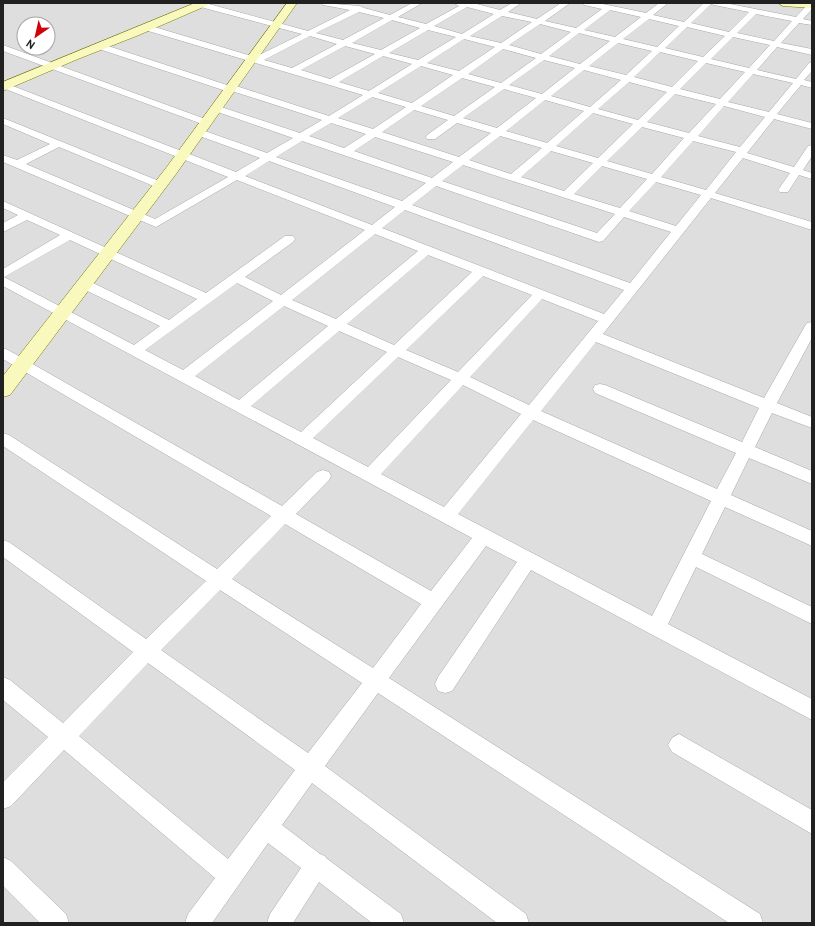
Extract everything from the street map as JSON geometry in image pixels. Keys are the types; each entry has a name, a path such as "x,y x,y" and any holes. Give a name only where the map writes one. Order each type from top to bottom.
{"main road":[{"path":"4,87 99,46 148,28 200,3"},
{"path":"3,390 160,185 230,88 253,59 292,3"},
{"path":"783,3 812,5"}],"street":[{"path":"200,3 308,34 691,137 812,176"},
{"path":"326,3 357,9 812,126"},
{"path":"253,59 370,3"},
{"path":"293,71 418,3"},
{"path":"3,158 156,224 268,158 517,3"},
{"path":"346,152 500,46 566,3"},
{"path":"587,3 812,52"},
{"path":"184,377 664,3"},
{"path":"513,178 548,146 628,79 708,3"},
{"path":"714,3 812,23"},
{"path":"332,82 427,28 465,4 812,85"},
{"path":"216,108 599,238 812,5"},
{"path":"431,137 608,8"},
{"path":"566,195 755,11"},
{"path":"148,28 548,146 812,226"},
{"path":"99,46 678,231"},
{"path":"3,48 52,66 202,127 268,158 632,288"},
{"path":"446,516 607,320 812,64"},
{"path":"4,87 607,320"},
{"path":"3,121 160,185"},
{"path":"17,164 58,144"},
{"path":"784,190 812,148"},
{"path":"3,204 207,299"},
{"path":"3,228 27,215"},
{"path":"3,274 69,235"},
{"path":"135,351 288,239"},
{"path":"240,407 427,250"},
{"path":"302,440 481,271"},
{"path":"236,278 282,301 338,324 428,366 460,378 531,413 812,539"},
{"path":"3,281 812,710"},
{"path":"84,284 170,326"},
{"path":"369,476 540,294"},
{"path":"656,628 768,405 812,326"},
{"path":"594,336 812,423"},
{"path":"3,353 434,602"},
{"path":"600,389 812,478"},
{"path":"3,439 751,923"},
{"path":"3,798 147,651 323,476"},
{"path":"197,923 266,827 483,536"},
{"path":"3,547 310,768 517,923"},
{"path":"692,557 812,616"},
{"path":"445,684 528,560"},
{"path":"3,687 63,738 153,810 231,877"},
{"path":"679,745 812,823"},
{"path":"266,827 317,864 392,923"},
{"path":"279,923 317,864"},
{"path":"3,869 57,923"}],"shaded area":[{"path":"3,3 812,3 812,923 3,923"}]}
